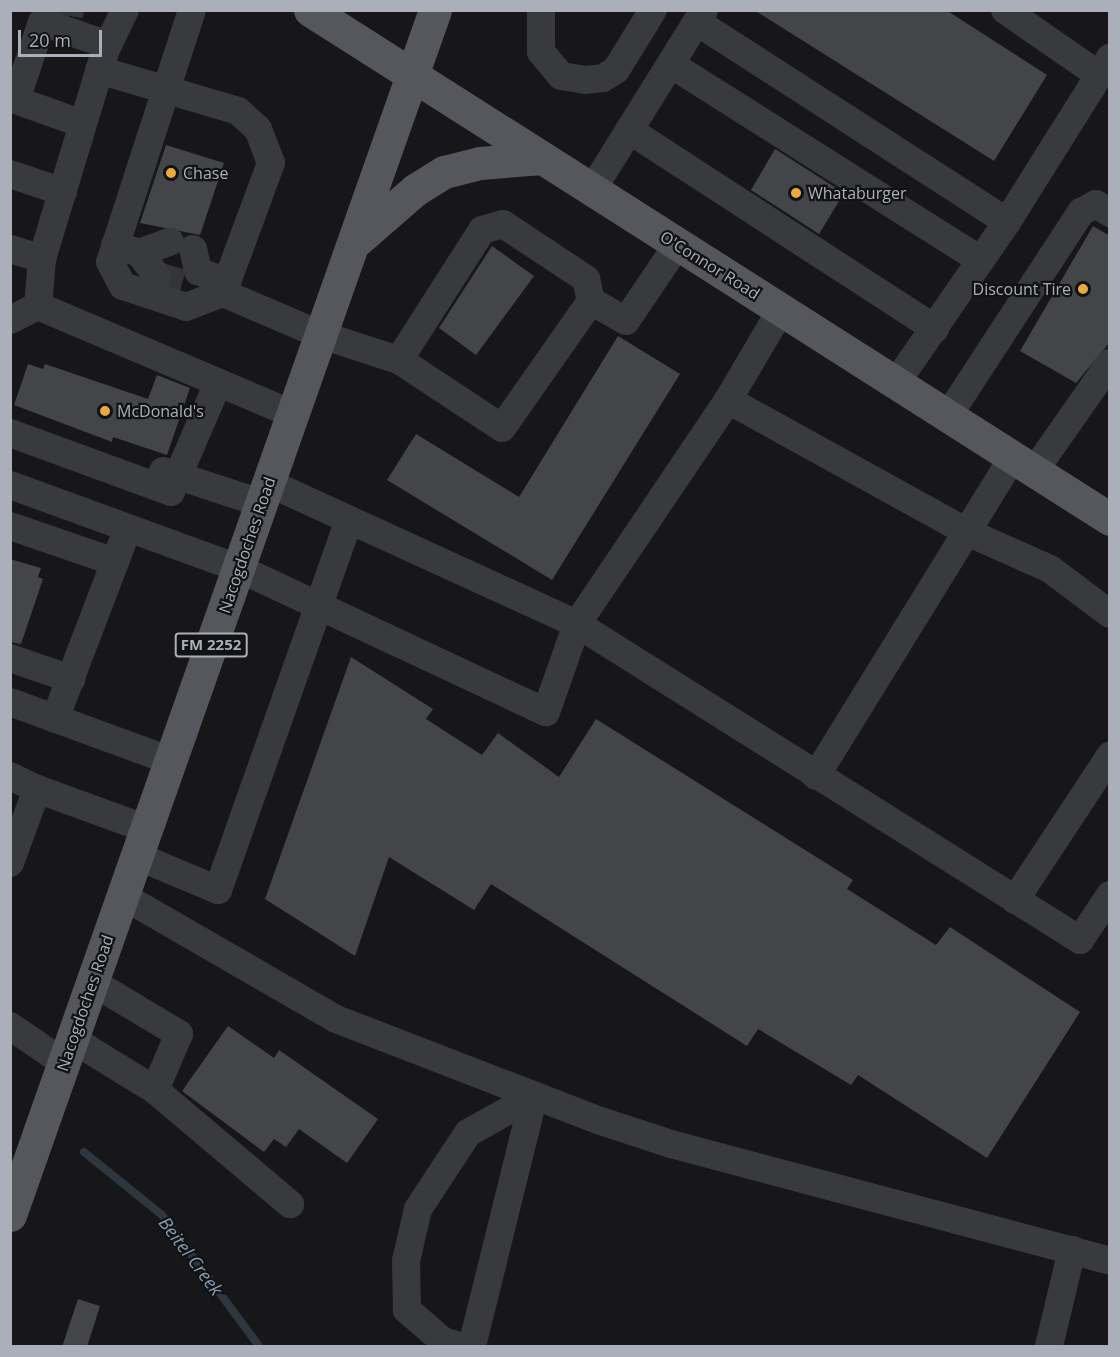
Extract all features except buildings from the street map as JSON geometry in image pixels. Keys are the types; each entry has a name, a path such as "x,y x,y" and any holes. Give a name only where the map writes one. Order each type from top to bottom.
{"main road":[{"name":"O'Connor Road","path":"310,10 1110,519"},
{"name":"Nacogdoches Road","path":"10,1215 435,10"},
{"path":"353,244 415,190 444,172 480,163 542,158"}],"lane":[{"path":"124,10 104,57 42,259 19,321 218,383 293,414"},
{"path":"167,261 166,89 192,10"},
{"path":"541,10 541,52 561,76 585,80 603,78 616,70 653,10"},
{"path":"896,383 1007,222 1104,67 1005,10"},
{"path":"592,190 701,16 1007,222"},
{"path":"83,124 13,99 55,20 104,57 166,89 238,111 258,129 272,163 225,287 186,307 123,286 110,262 167,261 225,287 321,335 399,360 502,428 591,301"},
{"path":"672,65 981,260"},
{"path":"629,130 935,329"},
{"path":"10,174 63,192"},
{"path":"948,416 1082,212 1096,204 1110,213"},
{"path":"399,360 482,230 503,224 586,279 591,301 626,321 678,244"},
{"path":"10,249 42,259"},
{"path":"10,485 238,568 546,712 577,624 728,400 781,310"},
{"path":"816,776 967,532 1110,363"},
{"path":"10,433 171,492 180,477 218,383"},
{"path":"728,400 967,532 1050,569 1110,614"},
{"path":"10,412 28,424 180,477 265,493 349,521 577,624 1080,940 1110,895"},
{"path":"10,776 142,843 218,890 317,603 349,521"},
{"path":"10,526 115,562"},
{"path":"55,719 128,528"},
{"path":"10,658 70,679"},
{"path":"10,702 171,761"},
{"path":"1015,900 1110,756"},
{"path":"10,863 37,789"},
{"path":"123,896 336,1019 534,1096 671,1144 1110,1261"},
{"path":"93,982 179,1034 155,1090"},
{"path":"10,1026 155,1090 290,1204"},
{"path":"459,1347 443,1341 407,1310 406,1262 417,1209 468,1133 534,1096"},
{"path":"472,1347 534,1096"},
{"path":"1049,1347 1072,1250"}],"waterway":[{"name":"Beitel Creek","path":"84,1152 162,1215 259,1346"}],"tunnel":[{"path":"69,16 70,10"},
{"path":"157,276 182,283"}],"place":[{"name":"Chase","path":"171,173"},
{"name":"Whataburger","path":"796,193"},
{"name":"Discount Tire","path":"1083,289"},
{"name":"McDonald's","path":"105,411"}]}
